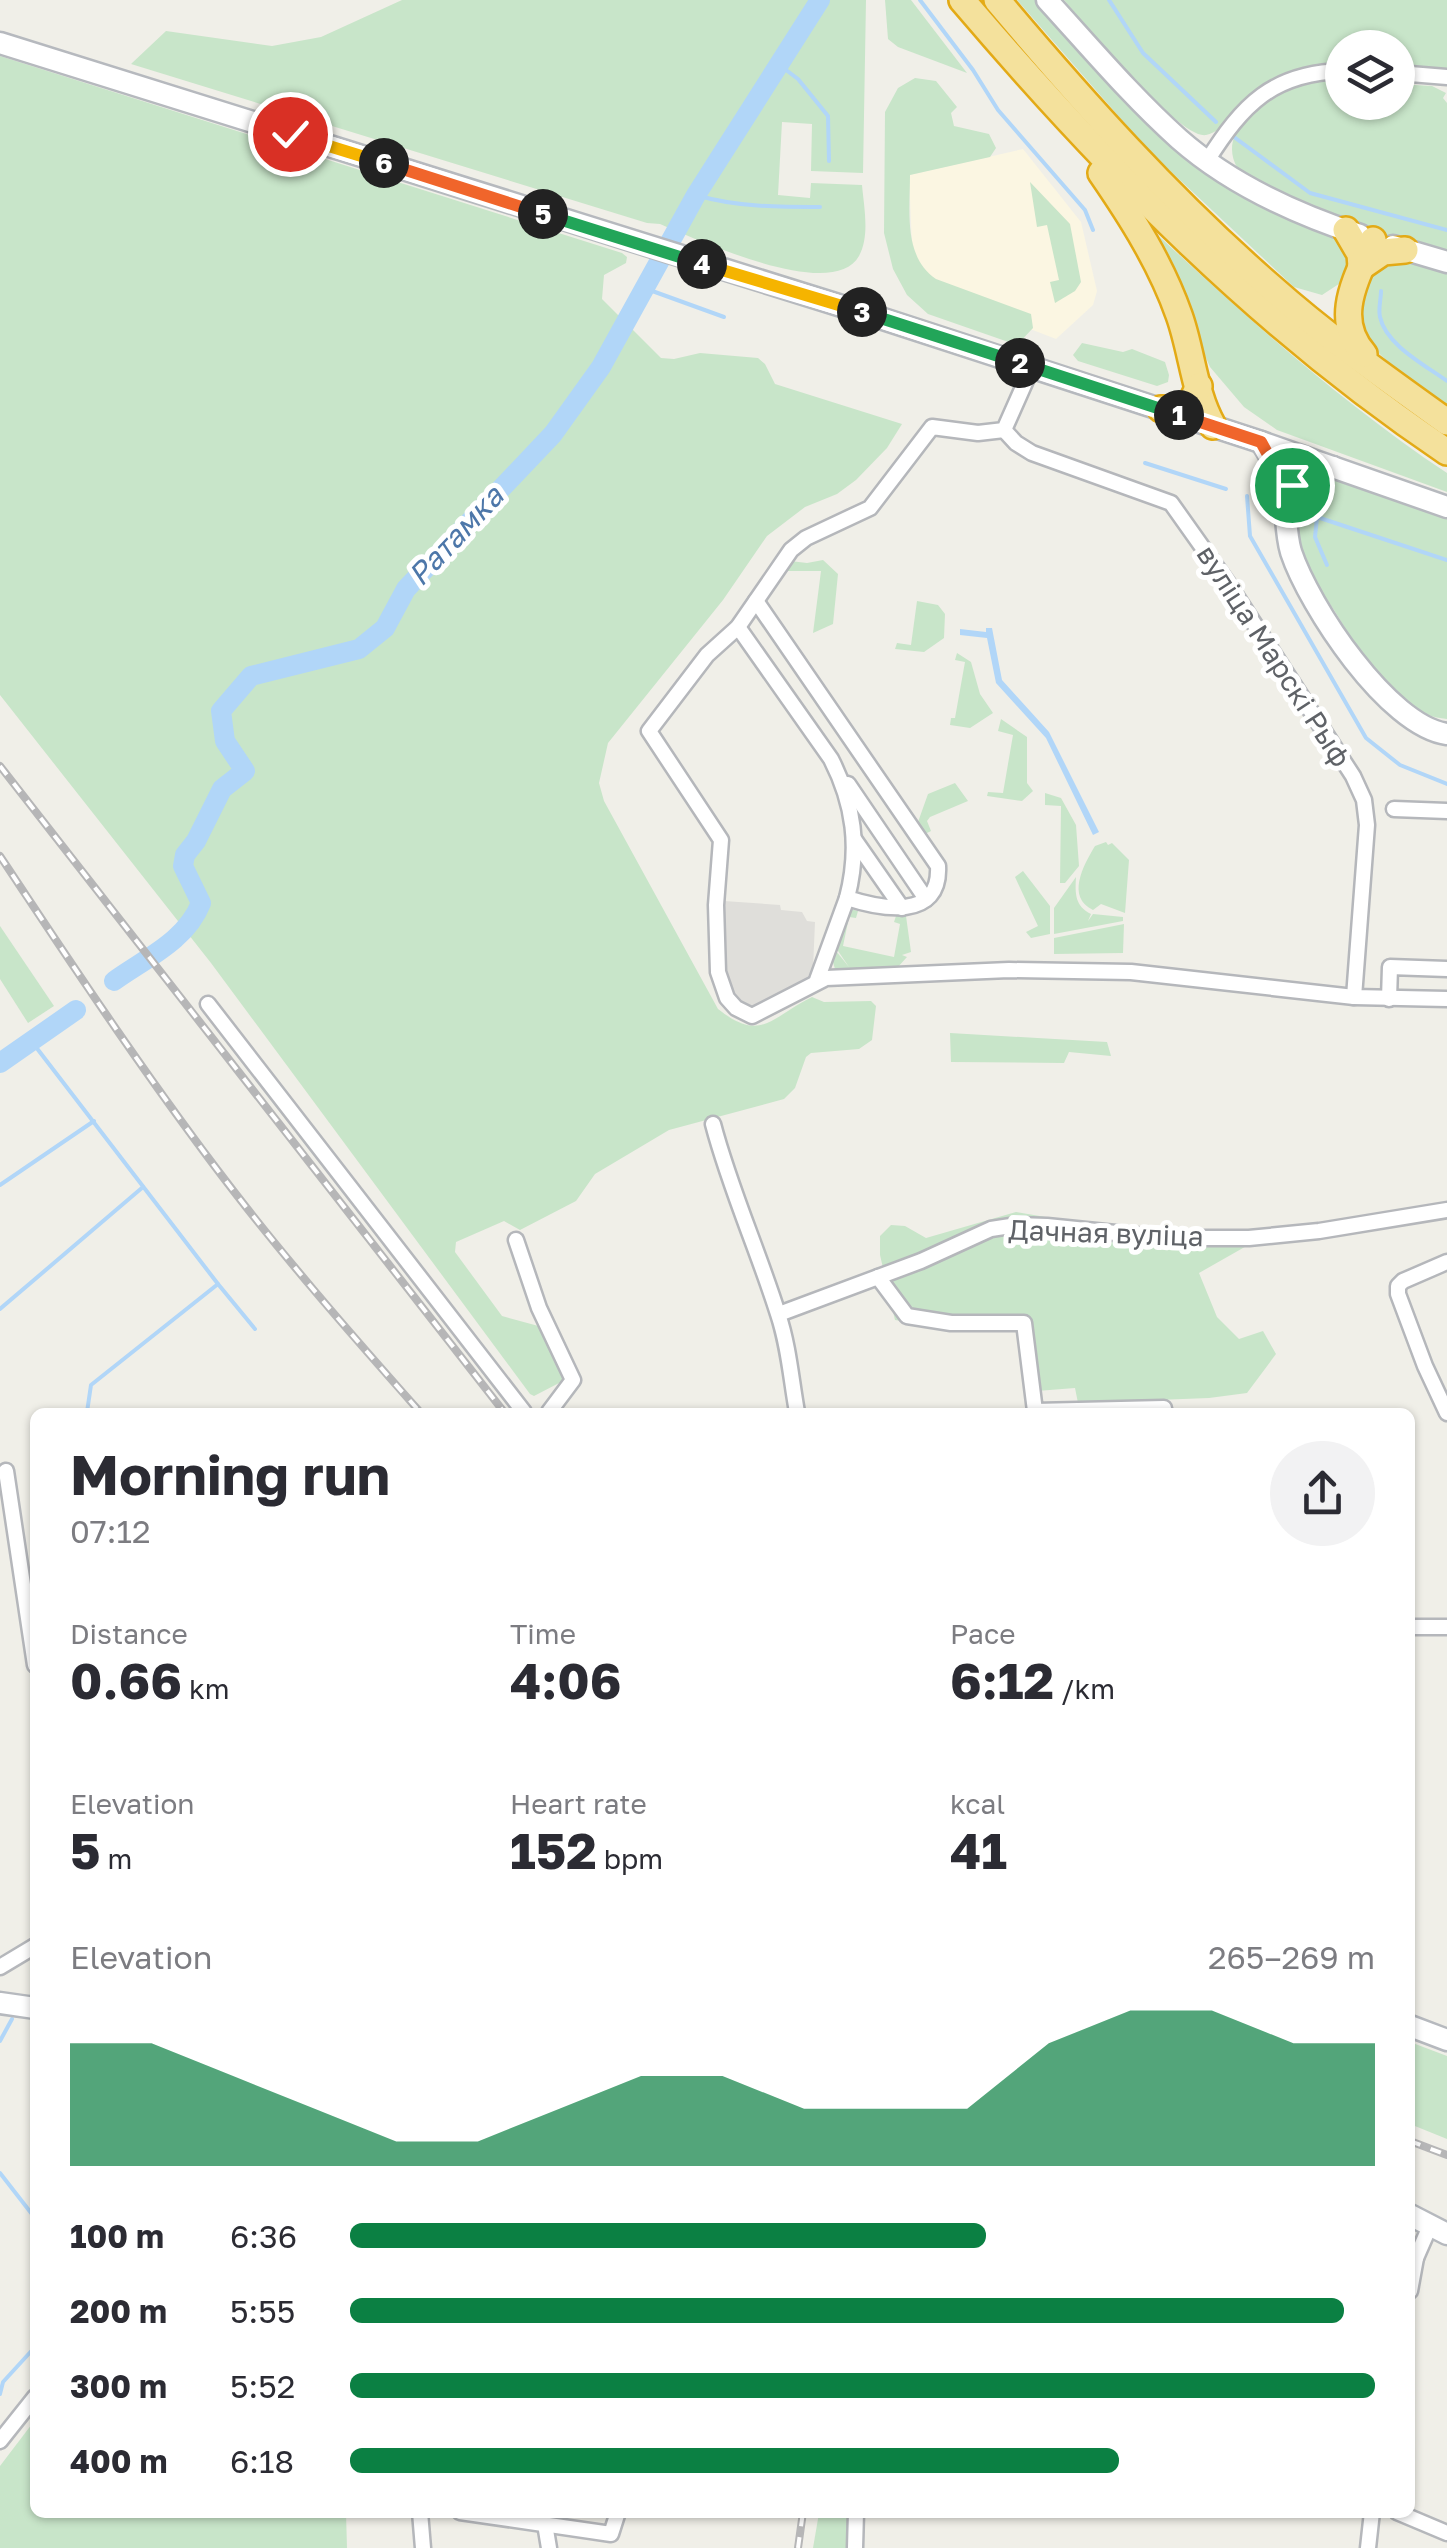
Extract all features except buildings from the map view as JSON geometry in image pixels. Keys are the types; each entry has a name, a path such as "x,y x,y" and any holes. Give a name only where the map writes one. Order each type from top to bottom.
{"highway":[{"path":"962,0 1058,112 1167,224 1339,374 1447,452"},
{"path":"997,0 1124,146 1191,214 1271,288 1447,422"},
{"path":"1058,112 1153,255 1178,314 1203,407 1212,426"},
{"path":"1346,230 1360,254 1357,277"},
{"path":"1373,240 1348,304 1350,331 1355,344 1388,380"},
{"path":"1271,288 1313,304 1338,298 1384,252 1405,250"},
{"path":"1161,409 1188,409 1199,386"}],"street":[{"path":"1048,0 1152,112 1208,161 1283,205 1373,240 1447,262"},
{"path":"0,42 1032,367 1447,507"},
{"path":"1208,161 1224,136 1262,94 1296,76 1325,73"},
{"path":"1415,74 1447,77"},
{"path":"1032,367 1004,430 978,433 932,427 870,508 806,538 791,550 738,627 707,655 649,731 722,840 716,905 718,972 727,998 752,1016 817,980 1009,970 1124,972 1354,997 1447,999"},
{"name":"вуліца Марскі Рыф","path":"1004,430 1032,453 1171,503 1228,582 1353,776 1364,800 1367,825 1354,997"},
{"path":"1261,442 1280,476 1290,550 1303,580 1332,626 1390,704 1422,727 1447,734"},
{"path":"1284,500 1298,454"},
{"path":"1284,500 1300,476 1319,468 1336,467"},
{"path":"756,601 938,866 936,888 926,898 902,908 847,898"},
{"path":"738,627 926,898"},
{"path":"817,980 847,898 855,858 851,808 831,759"},
{"path":"1394,808 1447,811"},
{"path":"854,839 902,908"},
{"path":"1389,999 1390,967 1447,969 1447,960"},
{"path":"208,1004 521,1408"},
{"path":"712,1124 778,1314 792,1366 797,1408"},
{"name":"Дачная вуліца","path":"778,1314 921,1261 968,1237 1017,1225 1166,1238 1249,1238 1447,1210"},
{"path":"516,1240 539,1308 574,1380 552,1408"},
{"path":"1447,1262 1403,1281 1398,1294 1424,1366 1447,1413"},
{"path":"878,1277 908,1316 951,1323 1024,1323 1035,1408"},
{"path":"6,1471 30,1632"},
{"path":"1415,1627 1447,1627"},
{"path":"0,1967 30,1949"},
{"path":"0,2004 30,2007"},
{"path":"1415,2028 1447,2040"},
{"path":"1415,2218 1438,2230 1415,2255"},
{"path":"0,2441 30,2403"},
{"path":"420,2518 423,2548"},
{"path":"502,2518 611,2534 616,2518"},
{"path":"855,2548 856,2518"},
{"path":"1368,2548 1371,2518"},
{"path":"1411,2518 1447,2533"},
{"path":"545,2524 549,2548"}],"shaded area":[{"path":"1023,149 1081,222 1097,291 1093,305 1056,339 930,290 912,245 909,175"},
{"path":"724,901 780,905 781,910 802,912 807,921 815,922 813,968 807,978 766,1005 753,1009 740,1003 723,975"}],"green space":[{"path":"402,0 866,0 863,173 811,171 812,124 782,122 778,195 810,198 811,183 862,185 865,231 859,256 844,269 822,273 763,263 660,224 131,64 166,31 272,46 321,37"},
{"path":"885,0 911,0 967,73 898,47 888,39"},
{"path":"1017,0 1037,0 1160,132 1341,236 1350,253 1348,278 1322,295 1294,287 1149,151"},
{"path":"1064,0 1447,0 1447,69 1415,67 1415,30 1325,30 1325,65 1305,67 1271,80 1226,124 1206,135 1193,132 1176,119 1110,54"},
{"path":"0,56 622,253 627,257 626,263 604,275 602,299 661,358 700,353 758,358 775,384 902,424 887,448 856,480 837,494 805,507 767,536 723,600 608,743 599,783 604,801 718,1009 746,1025 757,1026 812,997 824,1002 871,1001 876,1006 872,1040 859,1049 811,1053 795,1088 784,1099 669,1130 595,1174 576,1201 520,1230 504,1221 456,1242 455,1252 502,1316 542,1327 563,1377 561,1382 534,1396 211,963 0,695"},
{"path":"915,78 936,81 957,107 951,113 954,126 989,134 996,148 990,157 910,175 913,246 925,270 936,279 1031,314 1033,328 1017,345 928,314 907,295 893,269 884,233 885,112 898,88"},
{"path":"1325,79 1325,120 1415,120 1415,85 1432,86 1446,93 1443,98 1447,103 1447,254 1309,210 1282,198 1238,169 1232,153 1234,137 1242,123 1270,99 1302,83"},
{"path":"1030,182 1070,224 1081,282 1075,291 1055,303 1050,282 1059,280 1047,225 1037,227"},
{"path":"1149,227 1330,387 1447,473 1447,492 1277,430 1244,407 1210,367"},
{"path":"1399,254 1447,268 1447,406 1386,360 1356,327 1365,272"},
{"path":"1082,343 1123,352 1132,349 1165,362 1168,382 1157,386 1078,361 1073,355"},
{"path":"1333,475 1447,515 1447,719 1410,706 1380,678 1302,558 1293,524 1296,490 1299,482"},
{"path":"823,560 838,574 833,624 813,633 821,571 784,571 790,561"},
{"path":"917,601 938,605 945,614 944,638 924,652 895,649 897,643 911,645"},
{"path":"957,653 971,662 980,694 993,713 970,728 950,725 951,718 955,718 965,662 955,660"},
{"path":"1001,719 1027,737 1027,783 1033,791 1022,801 987,796 988,792 1003,793 1013,735 998,731"},
{"path":"955,783 968,801 930,817 927,821 931,831 925,834 918,822 928,794"},
{"path":"1045,793 1061,798 1076,825 1079,866 1065,883 1060,883 1061,806 1045,805"},
{"path":"1106,842 1129,860 1125,913 1101,904 1093,910 1080,897 1079,881 1086,863 1095,846"},
{"path":"1023,871 1050,906 1050,934 1031,938 1026,932 1038,926 1015,877"},
{"path":"1076,877 1077,899 1091,914 1088,921 1093,914 1123,917 1123,921 1054,934 1054,908"},
{"path":"850,909 858,911 856,918 849,917 843,946 894,957 900,924 894,922 896,916 906,916 911,952 902,955 907,957 897,968 835,969 832,959 836,951 849,967 836,948"},
{"path":"1124,924 1123,953 1054,954 1054,938"},
{"path":"0,926 54,1006 28,1023 0,979"},
{"path":"950,1033 1107,1042 1111,1056 1069,1052 1064,1063 951,1062"},
{"path":"1016,1212 1069,1221 1111,1237 1250,1244 1199,1273 1217,1317 1239,1339 1263,1331 1276,1354 1247,1393 1078,1403 1075,1388 1037,1391 1021,1328 972,1332 895,1320 880,1255 880,1236 891,1225 905,1226 926,1238"},
{"path":"1415,2044 1447,2056 1447,2139 1415,2126"},
{"path":"30,2427 30,2518 346,2518 347,2548 0,2548 0,2466"},
{"path":"818,2518 850,2518 849,2548 813,2548"}],"water":[{"path":"986,628 992,628 1002,680 1049,732 1099,832 1093,835 1046,738 996,683 987,638 960,635 960,629 986,632"}],"waterway":[{"name":"Ратамка","path":"114,981 175,938 201,903 183,866 185,855 222,789 245,771 225,741 221,711 251,676 359,649 385,628 406,589 553,434 601,367 696,195 820,0"},
{"path":"920,0 998,110 1085,210 1093,230"},
{"path":"1109,0 1143,53 1216,122"},
{"path":"778,64 798,79 828,116 829,161"},
{"path":"1234,137 1310,193 1447,230"},
{"path":"696,195 742,204 820,207"},
{"path":"644,288 724,317"},
{"path":"1381,291 1380,317 1390,337 1447,381"},
{"path":"1145,463 1226,489"},
{"path":"1247,496 1250,536 1366,738 1400,765 1447,784"},
{"path":"1308,514 1447,560"},
{"path":"1317,518 1315,537 1327,565"},
{"name":"Ратамка","path":"0,1063 76,1010"},
{"path":"29,1038 218,1284 91,1385 88,1408"},
{"path":"0,1185 94,1121"},
{"path":"0,1309 143,1187"},
{"path":"218,1284 255,1329"},
{"path":"0,2041 12,2019"},
{"path":"0,2173 30,2212"},
{"path":"0,2394 3,2382 30,2352"}],"railway":[{"path":"0,766 501,1408"},
{"path":"0,856 216,1168 290,1262 417,1408"},
{"path":"1415,2143 1447,2155"},
{"path":"798,2548 802,2518"}],"route":[{"path":"290,134 1261,442 1280,476 1284,500 1292,485"}]}
